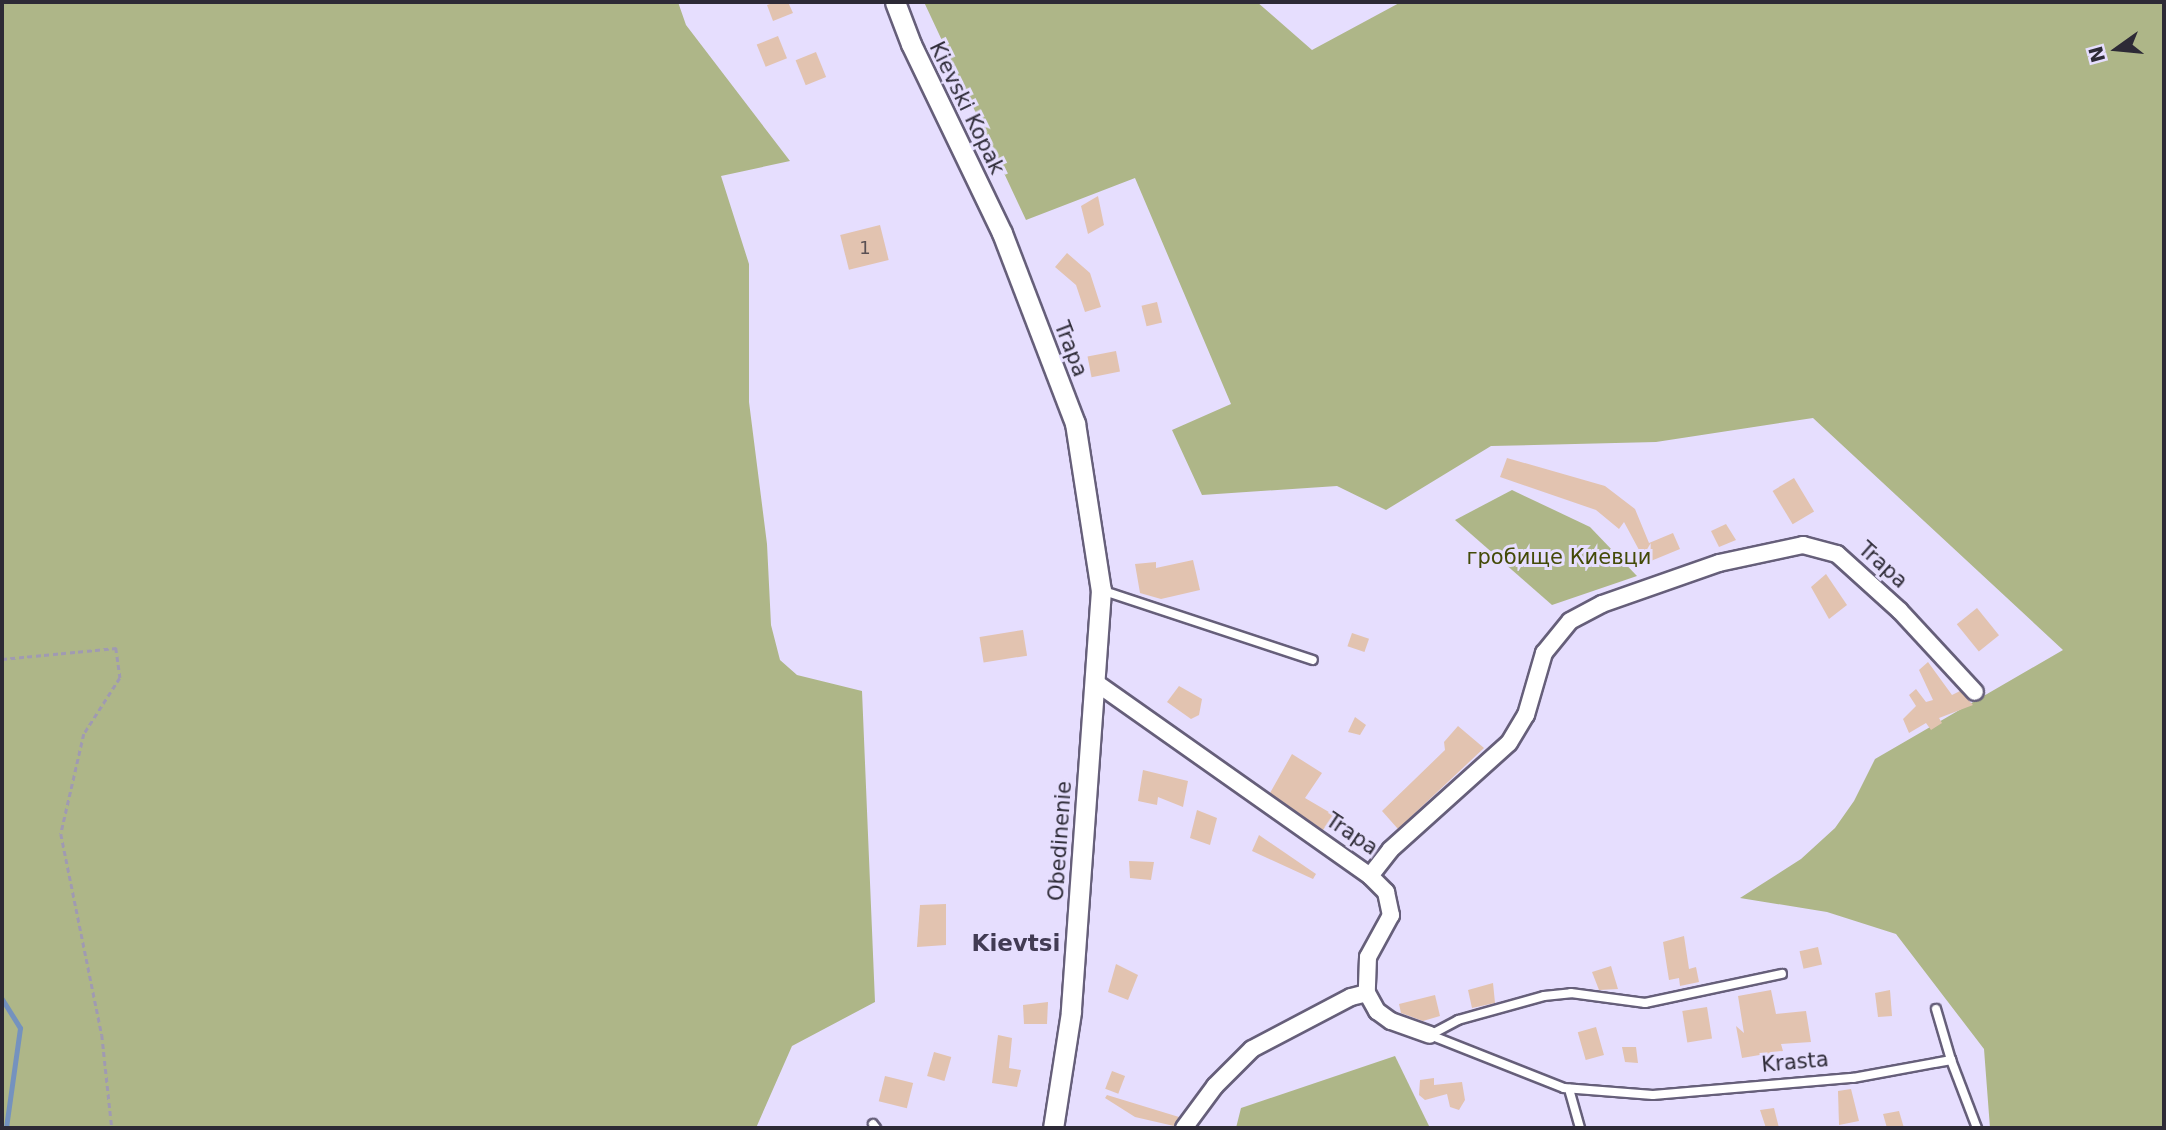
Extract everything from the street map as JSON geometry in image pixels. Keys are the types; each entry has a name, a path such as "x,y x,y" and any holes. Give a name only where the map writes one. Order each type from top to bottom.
{"street":[{"name":"Kievski Kopak","path":"895,2 911,44 1002,233"},
{"name":"Trapa","path":"1002,233 1075,423 1101,590 1095,682 1370,876 1390,850 1508,743 1526,715 1544,653 1570,621 1602,604 1719,564 1802,545 1837,554 1900,611 1975,692"},
{"name":"Obedinenie","path":"1053,1128 1071,1012 1095,682"},
{"path":"1184,1128 1197,1121 1215,1086 1252,1049 1351,996 1367,993 1364,974 1368,957 1391,915 1386,892 1370,876"},
{"name":"Krasta","path":"1367,993 1377,1011 1391,1021 1430,1035"}],"lane":[{"path":"1101,590 1313,660"},
{"path":"1430,1035 1458,1020 1544,996 1571,993 1645,1003 1782,974"},
{"path":"1936,1009 1951,1060 1977,1128"},
{"name":"Krasta","path":"1430,1035 1569,1089 1682,1094 1853,1078 1951,1060"},
{"path":"1569,1089 1580,1128"}],"path":[{"path":"2,659 116,648 120,678 83,734 61,834 102,1035 113,1128"}],"green space":[{"path":"2,2 678,2 686,25 790,161 721,176 749,264 749,402 767,544 771,625 780,660 797,675 862,691 875,1002 792,1046 756,1128 2,1128"},
{"path":"924,2 1257,2 1312,50 1401,2 2164,2 2164,1128 1990,1128 1984,1049 1896,934 1827,912 1740,898 1801,859 1835,828 1854,801 1875,759 2063,650 1813,418 1656,442 1491,446 1386,510 1337,486 1202,495 1172,430 1231,404 1135,178 1026,220"},
{"name":"гробище Киевци","path":"1512,490 1590,527 1637,576 1552,605 1455,520"},
{"path":"1395,1056 1430,1128 1236,1128 1241,1108"}],"building":[{"path":"788,2 793,13 773,21 767,5"},
{"path":"778,36 787,58 766,67 757,45"},
{"path":"816,52 826,77 806,85 796,60"},
{"path":"1098,196 1104,225 1088,234 1081,206"},
{"path":"880,225 889,260 849,270 840,235"},
{"path":"1067,253 1090,273 1101,307 1085,312 1076,285 1055,267"},
{"path":"1157,302 1162,322 1147,326 1141,306"},
{"path":"1116,351 1120,372 1092,377 1088,357"},
{"path":"1507,458 1605,486 1635,509 1649,543 1673,533 1680,549 1646,563 1624,522 1619,529 1596,510 1500,477"},
{"path":"1794,478 1814,511 1793,524 1773,491"},
{"path":"1726,524 1736,540 1719,547 1711,531"},
{"path":"1193,560 1200,590 1161,599 1140,593 1135,564 1156,562 1156,568"},
{"path":"1826,574 1847,605 1829,619 1811,587"},
{"path":"1977,608 1999,635 1979,652 1957,624"},
{"path":"1023,630 1027,656 984,663 980,637"},
{"path":"1352,633 1369,639 1364,652 1347,646"},
{"path":"1928,662 1952,695 1960,691 1973,705 1939,718 1942,723 1931,730 1926,723 1909,733 1903,719 1916,706 1909,695 1916,689 1926,702 1933,700 1919,670"},
{"path":"1179,686 1202,699 1199,715 1191,719 1167,702"},
{"path":"1355,717 1366,725 1360,735 1348,732"},
{"path":"1458,726 1484,748 1398,829 1382,811 1445,750 1444,742"},
{"path":"1292,754 1322,773 1305,798 1334,815 1323,830 1270,793"},
{"path":"1143,770 1188,781 1183,807 1158,797 1157,805 1138,801"},
{"path":"1197,810 1217,818 1210,845 1190,838"},
{"path":"1259,835 1316,874 1313,879 1252,851"},
{"path":"1129,861 1154,862 1151,880 1130,878"},
{"path":"946,904 946,945 917,947 920,905"},
{"path":"1684,936 1689,969 1696,967 1699,982 1680,986 1679,978 1669,980 1663,942"},
{"path":"1818,947 1822,965 1804,969 1799,951"},
{"path":"1116,964 1138,975 1128,1000 1108,992"},
{"path":"1611,966 1618,989 1599,990 1592,972"},
{"path":"1493,983 1495,1003 1472,1008 1468,990"},
{"path":"1771,990 1776,1014 1806,1011 1811,1042 1781,1044 1783,1051 1742,1058 1736,1026 1744,1033 1738,996"},
{"path":"1890,990 1892,1016 1878,1017 1875,993"},
{"path":"1435,995 1440,1016 1423,1021 1401,1013 1399,1004"},
{"path":"1048,1002 1047,1024 1024,1024 1023,1005"},
{"path":"1707,1007 1712,1039 1687,1043 1682,1011"},
{"path":"1596,1027 1604,1055 1586,1060 1578,1032"},
{"path":"998,1035 1012,1038 1009,1068 1021,1070 1017,1087 992,1083"},
{"path":"1622,1047 1636,1047 1638,1063 1625,1062"},
{"path":"934,1052 951,1057 944,1081 927,1076"},
{"path":"1112,1071 1125,1076 1118,1094 1105,1089"},
{"path":"885,1076 913,1083 907,1108 879,1101"},
{"path":"1434,1078 1434,1085 1462,1082 1465,1100 1459,1110 1450,1107 1447,1094 1425,1100 1419,1095 1420,1080"},
{"path":"1851,1089 1859,1121 1839,1125 1838,1091"},
{"path":"1107,1095 1179,1117 1174,1126 1135,1117 1105,1098"},
{"path":"1774,1108 1779,1128 1766,1128 1760,1110"},
{"path":"1899,1111 1904,1128 1887,1128 1883,1114"}],"waterway":[{"path":"2,999 20,1028 6,1128"}],"district":[{"name":"Kievtsi","path":"1016,943"}]}
